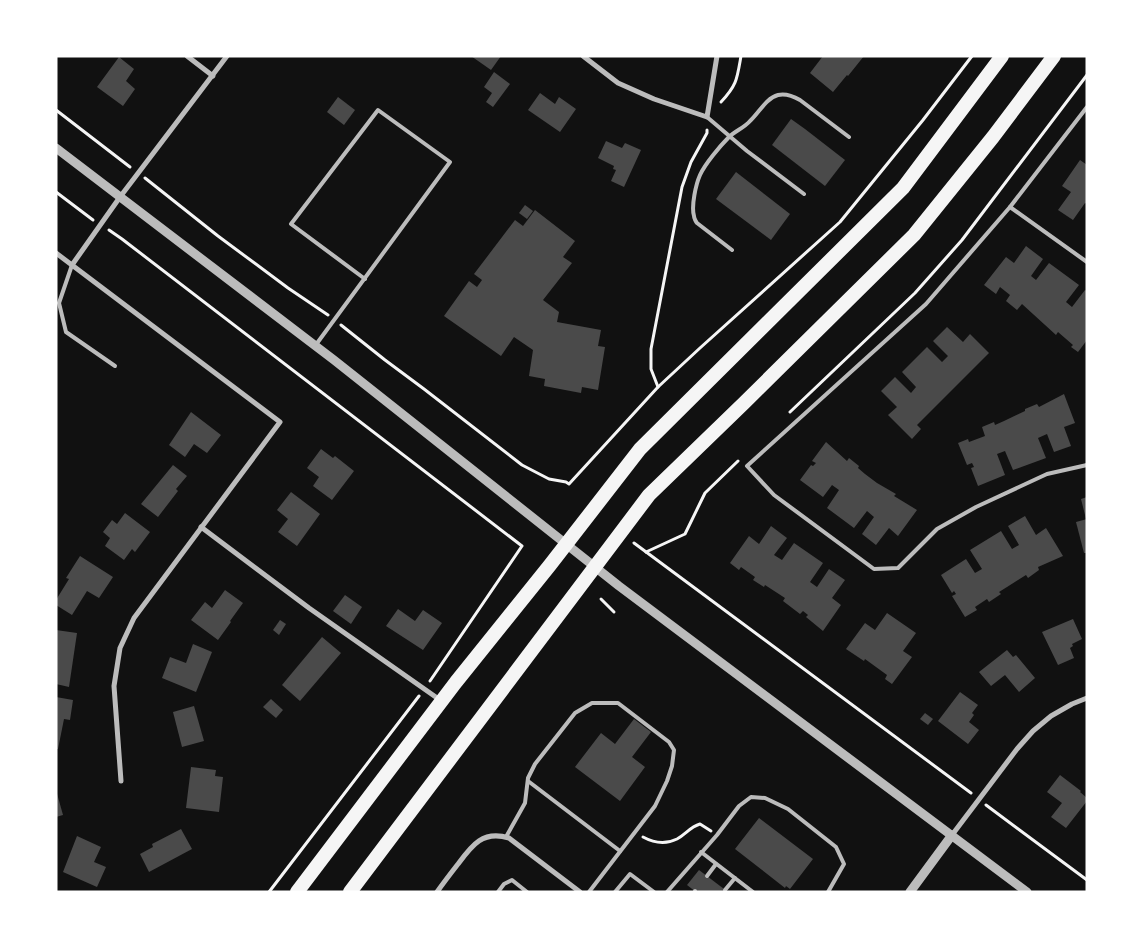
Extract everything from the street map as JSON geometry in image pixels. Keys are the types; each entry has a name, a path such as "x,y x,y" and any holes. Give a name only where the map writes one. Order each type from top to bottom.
{"highway":[{"path":"297,892 442,702 640,449 903,188 1002,56"},
{"path":"350,892 649,495 914,235 993,137 1054,56"}],"street":[{"path":"187,56 213,76"},
{"path":"72,265 120,196 227,56"},
{"path":"583,56 618,83 654,100 707,117 717,56"},
{"path":"56,148 315,346 618,586 1027,892"},
{"path":"56,253 280,422 134,618 120,648 114,686 121,781"},
{"path":"202,527 309,608 442,702"},
{"path":"910,892 1017,748 1051,716 1087,698"},
{"path":"437,892 469,849 480,839 490,836 509,838 580,892"}],"lane":[{"path":"732,250 697,223 693,208 700,174 730,136 749,123 770,99 777,95 785,94 800,100 850,138"},
{"path":"1087,106 1010,207 926,304 747,466 774,495 874,569 898,568 936,529 976,507 1047,474 1087,465"},
{"path":"315,346 450,162 378,110 291,224 364,279"},
{"path":"707,117 747,151 804,194"},
{"path":"1010,207 1087,262"},
{"path":"72,265 59,303 66,332 115,366"},
{"path":"506,837 525,803 528,778 535,764 575,713 592,703 618,703 669,742 674,750 672,766 667,781 654,806 589,892"},
{"path":"528,781 620,851"},
{"path":"667,892 717,835 739,806 751,797 765,798 788,809 836,847 844,864 828,892"},
{"path":"701,852 752,891"},
{"path":"707,876 716,864"},
{"path":"615,892 630,874 654,892"},
{"path":"725,890 735,878"},
{"path":"498,892 504,884 512,880 527,892"}],"path":[{"path":"658,387 651,369 651,349 682,187 707,133 707,117 729,94 736,83 741,56"},
{"path":"56,110 218,236 335,320 522,465 550,479 569,484 658,387 840,222 972,56"},
{"path":"788,414 915,293 962,240 1087,75"},
{"path":"56,192 130,245 522,546 424,689 269,892"},
{"path":"646,552 685,534 705,493 739,460"},
{"path":"634,543 1087,880"},
{"path":"601,599 614,612"},
{"path":"642,836 652,842 665,843 677,839 693,826 700,824 717,835"}],"building":[{"path":"471,56 501,56 491,70"},
{"path":"823,56 864,56 833,92 810,73"},
{"path":"119,57 134,69 126,81 135,89 123,106 97,87"},
{"path":"494,72 510,84 493,107 486,102 492,93 484,87"},
{"path":"540,93 555,104 559,97 576,109 560,132 528,110"},
{"path":"338,97 355,110 344,125 327,112"},
{"path":"791,119 845,160 825,186 772,145"},
{"path":"606,141 622,148 625,143 641,150 624,187 611,181 616,170 613,169 614,166 598,158"},
{"path":"1080,160 1087,165 1087,204 1085,203 1073,220 1058,210 1071,192 1062,186"},
{"path":"736,172 790,214 771,240 716,199"},
{"path":"525,205 533,211 527,219 519,213"},
{"path":"535,210 575,241 563,257 572,263 543,300 559,312 557,322 601,330 598,346 605,347 598,390 582,387 581,393 544,386 545,379 529,376 533,350 514,337 501,356 444,316 469,281 477,287 482,280 474,274 515,220 523,226"},
{"path":"1026,246 1043,259 1031,276 1036,280 1049,263 1079,285 1066,302 1072,307 1085,290 1087,291 1087,340 1078,352 1058,332 1056,335 1022,304 1017,310 1006,301 1010,295 1000,287 996,294 984,285 1006,257 1014,263"},
{"path":"947,327 963,342 970,334 989,353 917,425 921,429 912,439 888,415 897,407 881,391 895,377 911,393 916,387 902,372 927,347 942,362 948,356 933,341"},
{"path":"1064,394 1075,423 1064,427 1071,446 1054,452 1047,434 1038,438 1046,458 1013,470 1005,451 997,454 1005,475 978,486 971,468 974,467 972,463 967,465 958,443 968,439 969,442 985,436 982,427 994,422 995,425 1025,411 1025,409 1037,404 1039,407"},
{"path":"191,412 221,435 207,453 194,444 185,457 169,445"},
{"path":"826,442 847,461 849,458 865,474 896,494 894,496 917,510 898,536 889,528 876,545 862,534 874,517 867,511 854,528 827,508 839,490 832,485 823,497 800,480 811,465 813,466 816,463 812,461"},
{"path":"321,449 333,458 335,456 354,471 332,500 313,486 319,477 307,468"},
{"path":"173,465 187,476 158,517 141,504"},
{"path":"291,492 320,514 297,546 278,532 288,519 277,510"},
{"path":"1087,497 1087,519 1086,519 1081,499"},
{"path":"125,513 150,532 135,552 132,549 124,560 105,546 110,538 103,532 112,520 117,524"},
{"path":"1025,516 1036,535 1046,528 1063,556 1038,567 1039,570 1028,578 1026,575 999,592 1001,594 989,602 987,599 975,607 977,610 965,617 952,596 956,594 954,591 952,593 941,575 966,559 975,573 982,569 970,550 1001,531 1012,549 1019,545 1008,526"},
{"path":"1087,519 1087,553 1084,553 1076,522"},
{"path":"771,526 787,538 774,555 782,560 794,543 823,563 810,582 817,587 829,569 845,580 832,598 841,605 823,631 806,617 808,615 803,611 800,614 783,601 785,598 765,585 764,587 753,580 755,577 741,567 739,570 730,563 749,536 759,544"},
{"path":"80,556 113,577 99,598 87,591 72,615 56,605 56,600 69,579 66,578"},
{"path":"225,590 243,603 218,640 191,620 205,602 212,608"},
{"path":"345,595 362,607 351,624 333,611"},
{"path":"398,609 415,621 423,610 442,623 423,650 386,626"},
{"path":"887,613 916,633 903,651 912,657 892,684 885,679 887,675 865,659 864,661 846,649 865,623 875,630"},
{"path":"1073,619 1082,639 1072,644 1073,646 1070,648 1074,658 1058,665 1042,632"},
{"path":"280,620 286,624 279,635 273,630"},
{"path":"56,630 77,633 69,687 56,684"},
{"path":"322,637 341,653 300,701 282,685"},
{"path":"193,644 212,652 196,692 162,678 170,657 186,663"},
{"path":"1007,650 1013,657 1016,655 1035,678 1019,692 1005,675 991,686 979,672"},
{"path":"960,692 978,705 972,713 974,715 969,722 979,730 968,744 938,721"},
{"path":"56,697 73,700 70,720 64,719 58,749 56,749"},
{"path":"271,699 283,710 276,718 263,707"},
{"path":"194,706 204,741 182,747 173,712"},
{"path":"925,713 933,719 928,725 920,719"},
{"path":"634,719 651,732 632,757 645,767 620,801 575,767 601,733 615,744"},
{"path":"191,767 216,770 215,776 223,777 219,812 186,808"},
{"path":"1060,775 1087,798 1087,801 1066,828 1051,817 1062,803 1047,792"},
{"path":"56,790 63,815 56,817"},
{"path":"759,818 813,859 790,889 786,886 785,888 735,849"},
{"path":"181,829 192,849 149,872 140,854 153,847 152,844"},
{"path":"77,836 101,847 94,862 106,867 97,887 63,872"},
{"path":"699,870 728,892 696,892 687,885"}]}
